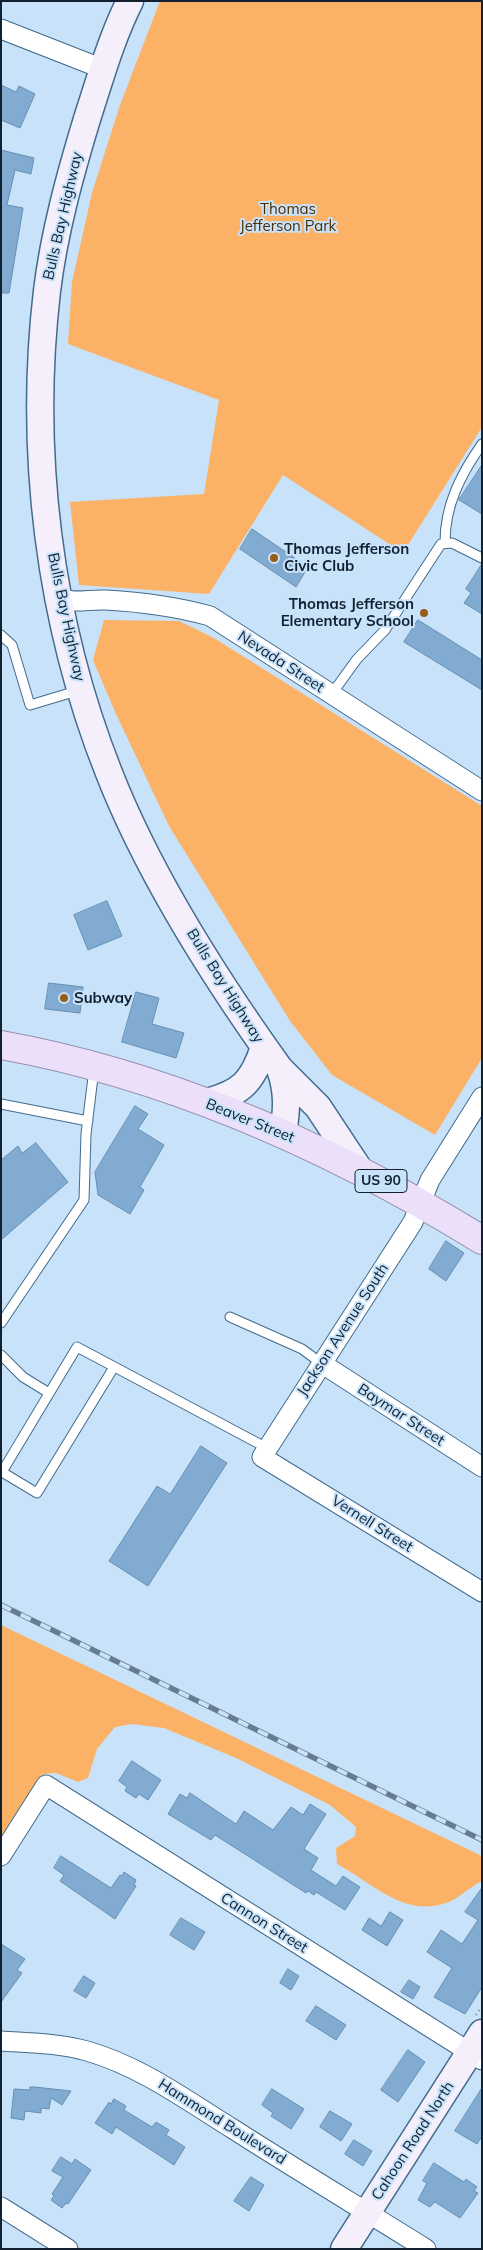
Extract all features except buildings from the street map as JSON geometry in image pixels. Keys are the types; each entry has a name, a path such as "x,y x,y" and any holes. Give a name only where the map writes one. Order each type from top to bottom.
{"main road":[{"name":"Bulls Bay Highway","path":"130,1 119,24 103,68 69,184 46,293 41,393 41,467 54,578 82,690 109,774 132,825 193,937 280,1069 288,1103 283,1134"},
{"name":"Beaver Street","path":"1,1045 94,1066 207,1102 359,1169 421,1202 482,1240"},
{"path":"207,1102 241,1090 258,1066 264,1047"},
{"path":"280,1069 318,1107 359,1169"},
{"name":"Cahoon Road North","path":"344,2249 478,2048"}],"street":[{"path":"1,29 103,68"},
{"name":"Nevada Street","path":"59,598 70,602 102,600 160,604 210,616 482,791"},
{"name":"Jackson Avenue South","path":"264,1452 413,1222 430,1180 482,1097"},
{"name":"Baymar Street","path":"320,1363 482,1467"},
{"name":"Vernell Street","path":"264,1452 482,1592"},
{"name":"Cannon Street","path":"1,1856 46,1785 478,2048"},
{"name":"Hammond Boulevard","path":"1,2041 62,2045 89,2051 132,2068 200,2106 231,2128 426,2249"},
{"path":"1,2207 68,2249"}],"lane":[{"path":"445,542 445,525 457,482 482,444"},
{"path":"331,694 357,659 385,630 441,544 445,542 452,543 482,558"},
{"path":"1,635 12,645 30,706 82,690"},
{"path":"1,1323 84,1200 88,1121 94,1066"},
{"path":"1,1104 88,1121"},
{"path":"230,1317 302,1349 320,1363"},
{"path":"114,1367 37,1493 2,1472 77,1347 114,1367 264,1452"},
{"path":"1,1355 23,1377 49,1393"}],"green space":[{"name":"Thomas Jefferson Park","path":"160,1 482,1 482,427 403,553 283,475 209,594 79,585 70,502 204,494 219,400 68,344 72,282 92,193 120,105"},
{"path":"104,620 179,621 214,638 482,806 482,1058 435,1135 332,1075 290,1021 169,826 116,714 93,660"},
{"path":"1,1625 482,1856 482,1881 455,1899 431,1906 416,1906 388,1896 337,1864 336,1848 355,1836 356,1827 330,1805 236,1758 164,1728 132,1724 115,1727 97,1749 88,1778 78,1782 56,1773 43,1774 1,1839"}],"railway":[{"path":"1,1605 482,1840"}],"place":[{"name":"Thomas Jefferson Civic Club","path":"274,558"},
{"name":"Thomas Jefferson Elementary School","path":"424,613"},
{"name":"Subway","path":"64,998"}]}
